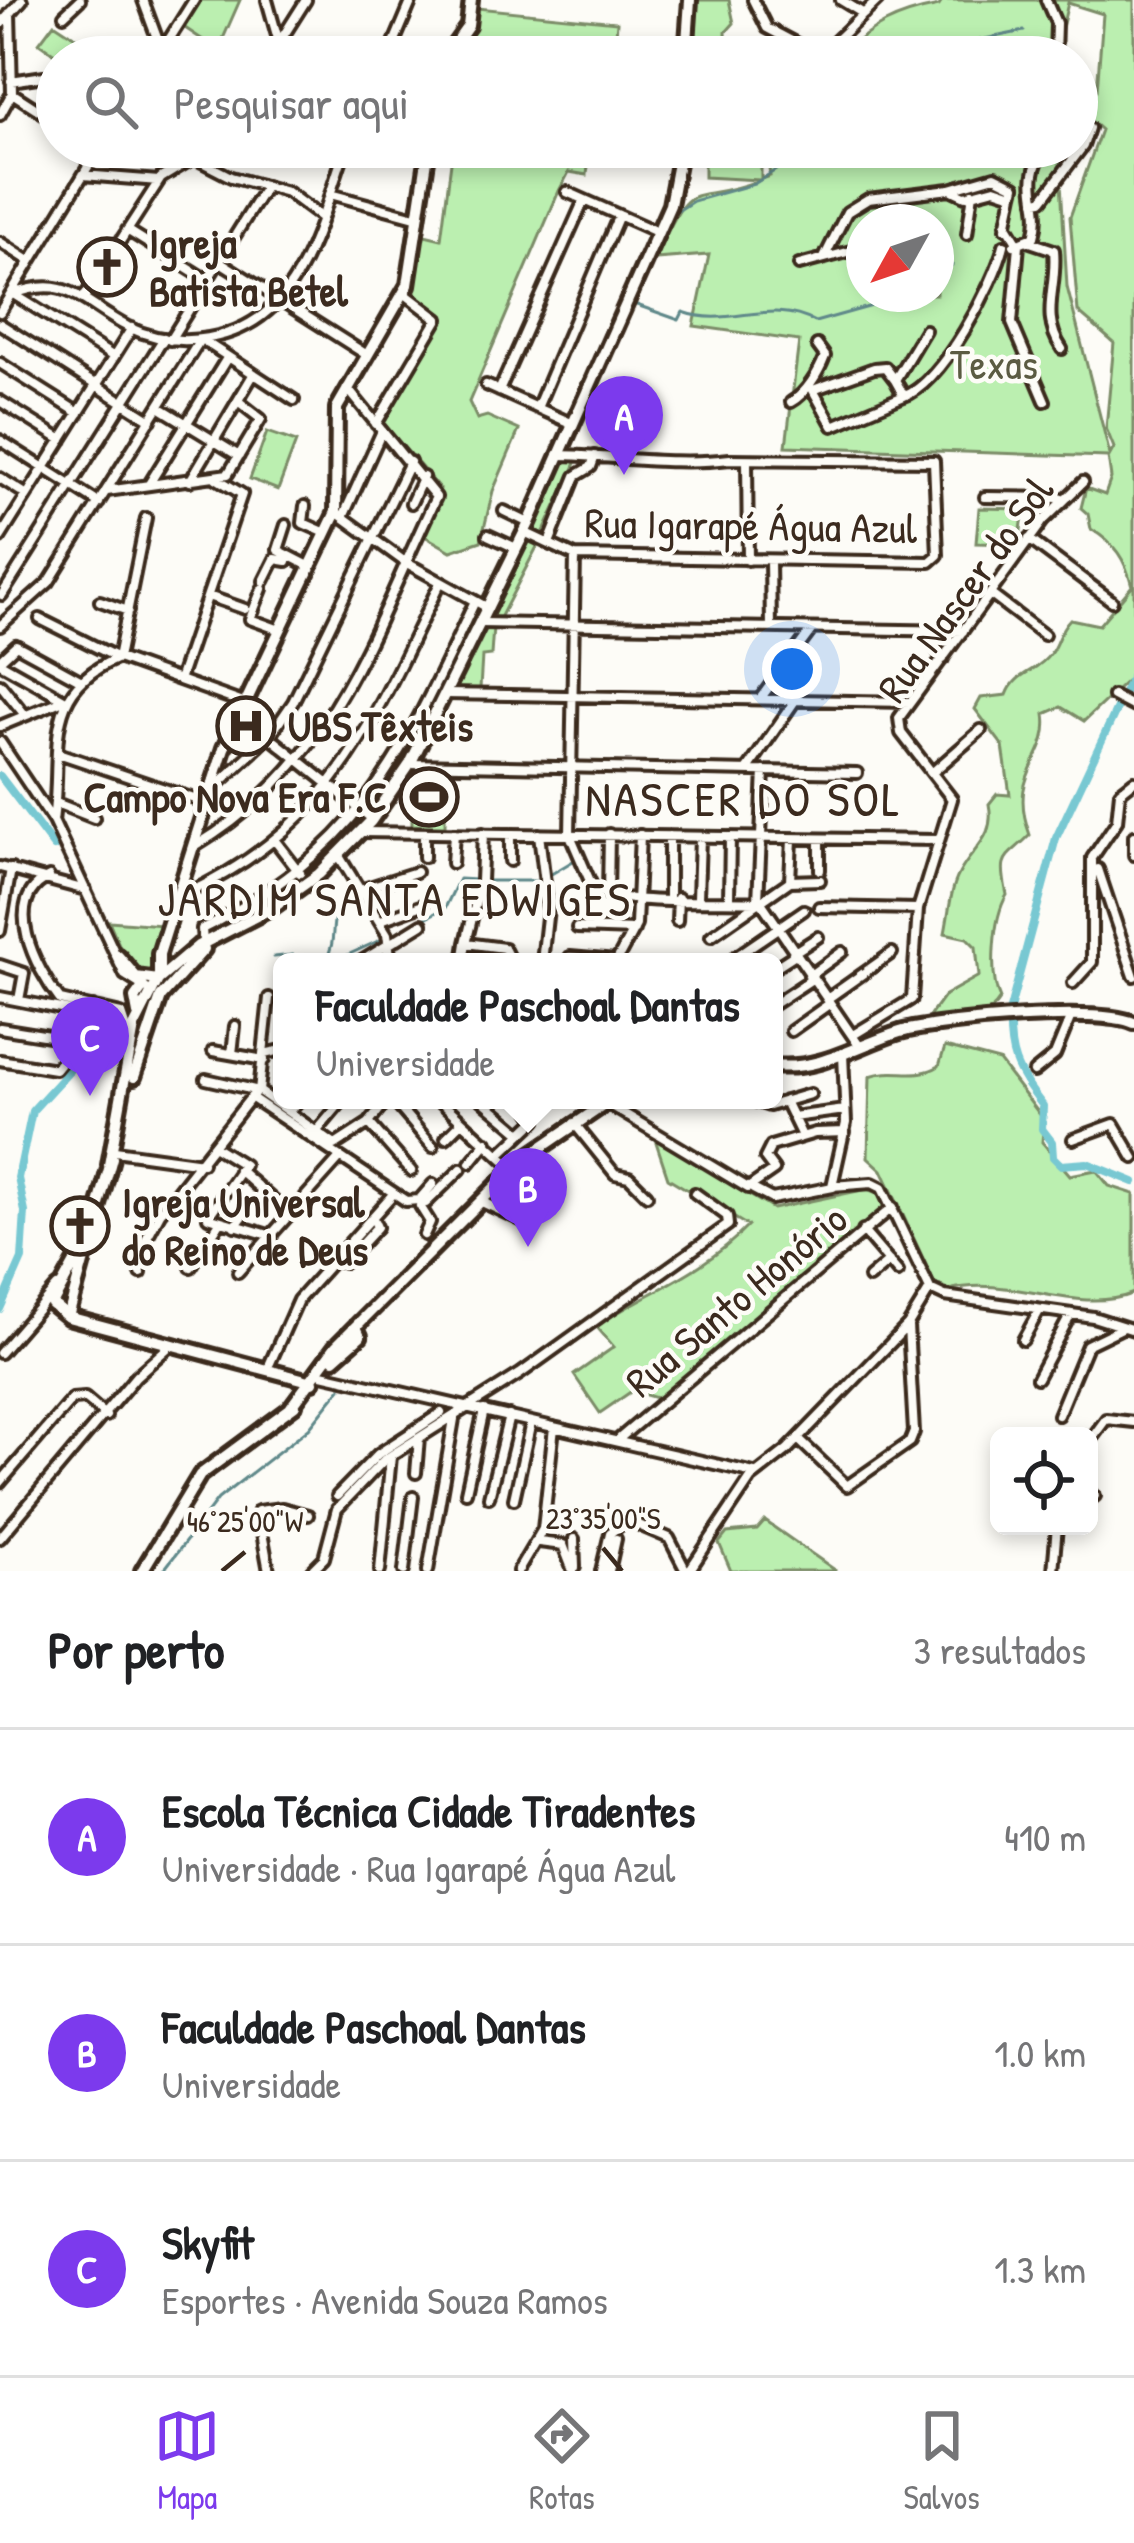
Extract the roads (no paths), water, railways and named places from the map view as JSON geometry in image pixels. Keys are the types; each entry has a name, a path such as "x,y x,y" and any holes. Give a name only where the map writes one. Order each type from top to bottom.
{"main road":[{"path":"461,36 468,26 471,0"},
{"path":"687,36 690,0"},
{"path":"109,1165 158,1005 155,984 164,937 208,797 243,709 340,513 334,425 347,388 404,293 426,168"},
{"path":"155,984 224,934 308,883 362,832 367,815 410,764 416,737 446,694 573,424 678,182 679,168"},
{"path":"68,1316 109,1165 138,1015 170,967 224,934"},
{"path":"164,937 170,967"},
{"path":"118,956 136,976 155,984"},
{"path":"138,1015 147,1040"},
{"path":"783,1066 802,1067 843,1054 856,1041 917,1028 1071,1016 1110,1016 1134,1023"},
{"path":"130,1042 147,1040"},
{"path":"142,1571 200,1474 291,1407 358,1327 514,1169 595,1109"},
{"path":"85,1244 52,1304 68,1316 295,1376 318,1375"},
{"path":"61,1283 75,1290"},
{"path":"266,1365 318,1375"}],"street":[{"path":"0,25 22,0"},
{"path":"64,15 80,0"},
{"path":"143,0 155,36"},
{"path":"172,36 194,0"},
{"path":"267,0 276,36"},
{"path":"283,36 306,0"},
{"path":"397,36 412,0"},
{"path":"753,0 767,28 780,36"},
{"path":"842,0 864,14"},
{"path":"844,36 878,0"},
{"path":"1046,0 1056,23 1056,36"},
{"path":"0,115 12,94 10,13"},
{"path":"11,81 36,77"},
{"path":"12,94 36,109"},
{"path":"0,313 86,168"},
{"path":"83,299 159,181 179,168"},
{"path":"224,168 232,177 297,197 322,218"},
{"path":"12,295 36,286 62,287 132,328 167,339 201,340 248,325 281,300 304,267 338,168"},
{"path":"1030,242 1037,227 1030,178 1035,168"},
{"path":"1035,201 1042,200 1067,168"},
{"path":"82,175 159,181"},
{"path":"811,388 833,426 928,383 998,268 1015,186 1003,176 855,205 824,258"},
{"path":"22,608 1,594 266,185"},
{"path":"950,189 973,193 995,188 1012,194"},
{"path":"567,192 657,232"},
{"path":"967,234 973,193"},
{"path":"330,194 418,218"},
{"path":"499,391 584,200"},
{"path":"536,408 619,215"},
{"path":"1006,224 1018,245 1012,323 1045,401"},
{"path":"127,230 207,280"},
{"path":"0,242 26,264 36,286"},
{"path":"1004,245 1030,242 1054,250 1056,272 1048,313 1062,349"},
{"path":"799,265 846,252"},
{"path":"219,261 367,355"},
{"path":"404,293 438,319 379,427 340,513 405,562 488,608"},
{"path":"12,295 114,357"},
{"path":"0,324 151,419"},
{"path":"0,538 5,519 27,495 132,328"},
{"path":"895,380 925,330"},
{"path":"201,340 294,400"},
{"path":"0,626 49,583 201,340"},
{"path":"811,388 825,356 817,345"},
{"path":"148,485 227,358"},
{"path":"0,363 79,413"},
{"path":"791,402 811,388 884,367 904,396"},
{"path":"190,481 253,375"},
{"path":"486,385 573,424"},
{"path":"193,848 245,815 300,762 337,705 436,497 347,388"},
{"path":"0,401 62,440"},
{"path":"106,491 228,474 261,419 238,401"},
{"path":"159,407 239,456"},
{"path":"0,440 98,503"},
{"name":"Rua Igarapé Água Azul","path":"504,511 575,556 935,560 938,467 932,461 747,459 700,465 561,450"},
{"path":"549,543 576,476 591,467 595,456"},
{"path":"747,459 748,560"},
{"path":"58,753 208,797 269,737 293,702 410,462"},
{"path":"412,503 423,477"},
{"path":"0,478 27,495"},
{"path":"179,677 242,494 216,478"},
{"name":"Rua Nascer do Sol","path":"856,1041 912,999 918,909 952,799 898,727 910,703 1029,539 1062,498 1083,482"},
{"path":"985,497 1062,498"},
{"path":"305,506 303,523 327,534"},
{"path":"0,726 63,700 80,680 118,658 146,518"},
{"path":"286,525 278,550 311,570"},
{"path":"488,536 516,548"},
{"path":"1029,539 1112,601"},
{"path":"575,556 570,835 592,888 638,898 759,901"},
{"path":"281,631 250,619 263,585 277,558 311,570"},
{"path":"770,561 770,628"},
{"path":"178,897 233,871 276,842 332,786 374,717 440,583"},
{"path":"990,594 1044,635"},
{"path":"208,596 245,609"},
{"path":"100,601 128,611"},
{"path":"203,943 202,929 299,872 367,815 416,737 475,601"},
{"path":"40,619 118,658 179,677 243,709 269,737 367,815"},
{"path":"481,623 963,631"},
{"path":"759,700 812,629"},
{"path":"925,630 943,659"},
{"path":"63,700 0,662 16,646 80,680"},
{"path":"0,684 25,715"},
{"path":"446,694 910,703"},
{"path":"1113,696 1129,705"},
{"path":"53,821 63,700"},
{"path":"747,770 795,701"},
{"path":"374,717 416,737"},
{"path":"934,771 981,730"},
{"path":"0,742 53,821 118,956"},
{"path":"410,764 857,773"},
{"path":"764,770 759,901 856,1041"},
{"path":"1073,982 1090,968 1092,858 1117,821 1120,792 1134,781"},
{"path":"56,803 94,818"},
{"path":"362,832 937,840"},
{"path":"424,832 424,857"},
{"path":"452,862 454,833"},
{"path":"464,953 481,881 483,833"},
{"path":"510,834 510,861"},
{"path":"539,834 548,908 543,953"},
{"path":"608,895 609,834"},
{"path":"621,953 634,930 640,835"},
{"path":"669,836 677,921"},
{"path":"1134,836 1134,855"},
{"path":"698,898 700,837"},
{"path":"729,899 730,838"},
{"path":"790,881 792,838"},
{"path":"711,936 790,881 820,875 820,839"},
{"path":"276,842 308,883"},
{"path":"339,856 381,920 390,953"},
{"path":"65,880 75,863"},
{"path":"9,869 65,880 92,895"},
{"path":"9,869 36,884"},
{"path":"0,931 9,869"},
{"path":"1098,869 1134,976"},
{"path":"362,889 416,872"},
{"path":"49,877 36,884 20,907 18,922 29,956 60,1000 92,1011"},
{"path":"1094,899 1108,899"},
{"path":"381,920 423,905"},
{"path":"819,907 918,909"},
{"path":"741,953 804,910"},
{"path":"370,953 388,938 422,924"},
{"path":"577,928 634,930"},
{"path":"783,962 818,937"},
{"path":"466,943 504,948 506,953"},
{"path":"783,997 842,952"},
{"path":"791,1031 892,953"},
{"path":"0,965 24,973 19,1000"},
{"path":"0,997 121,1014 130,1042"},
{"path":"141,1273 136,1260 144,1240 255,1093 264,1057 269,998"},
{"path":"0,1060 53,1070 80,1041 92,1011"},
{"path":"1034,1072 1055,1055 1071,1016"},
{"path":"267,1023 273,1020"},
{"path":"232,1054 236,1026"},
{"path":"0,1028 80,1041"},
{"path":"213,1051 264,1057 273,1053"},
{"path":"833,1187 844,1132 843,1054"},
{"path":"206,1079 273,1103"},
{"path":"255,1093 273,1107"},
{"path":"802,1136 785,1101 810,1094"},
{"path":"276,1109 394,1193 426,1203 487,1142"},
{"path":"284,1109 337,1144 369,1124 382,1109"},
{"path":"316,1132 335,1109"},
{"path":"398,1109 433,1147"},
{"path":"447,1109 514,1169"},
{"path":"493,1109 521,1133"},
{"path":"500,1154 537,1119 530,1109"},
{"path":"622,1109 772,1199 872,1184 887,1196 930,1288"},
{"path":"793,1117 845,1109"},
{"path":"573,1122 615,1174 629,1177 647,1195"},
{"path":"1073,1138 1111,1123 1129,1143 1134,1158"},
{"path":"369,1124 411,1171"},
{"path":"446,1138 460,1124"},
{"path":"752,1188 774,1171 765,1157 770,1146 802,1136 844,1132"},
{"path":"215,1147 274,1201"},
{"path":"115,1150 203,1162"},
{"path":"238,1272 340,1158"},
{"path":"241,1167 206,1212 272,1236"},
{"path":"418,1201 434,1184"},
{"path":"236,1226 263,1191"},
{"path":"266,1365 280,1351 298,1300 394,1193"},
{"path":"311,1571 324,1558 327,1530 337,1509 385,1456 471,1407 728,1225 727,1216 695,1193"},
{"path":"418,1201 430,1220 424,1235"},
{"path":"482,1202 525,1222"},
{"name":"Rua Santo Honório","path":"619,1439 893,1207"},
{"path":"191,1267 221,1221"},
{"path":"863,1231 898,1273"},
{"path":"869,1278 889,1261"},
{"path":"0,1353 61,1283"},
{"path":"930,1288 1134,1330"},
{"path":"605,1571 610,1533 627,1520 669,1538 687,1571 755,1474 798,1439 908,1325 930,1288"},
{"path":"1023,1340 1039,1311"},
{"path":"39,1312 68,1316"},
{"path":"1037,1378 1071,1314"},
{"path":"798,1439 847,1486 910,1442 914,1432 908,1325"},
{"path":"1058,1415 1087,1346 1123,1328"},
{"path":"0,1538 172,1344"},
{"path":"280,1351 284,1366"},
{"path":"318,1375 619,1439 755,1474"},
{"path":"0,1483 72,1399 85,1398 106,1416"},
{"path":"466,1492 484,1410"},
{"path":"337,1496 441,1413"},
{"path":"488,1497 508,1416"},
{"path":"428,1571 454,1417"},
{"path":"1098,1430 1106,1419 1134,1422"},
{"path":"514,1498 532,1422"},
{"path":"518,1571 539,1542 554,1427"},
{"path":"416,1473 419,1437"},
{"path":"380,1571 385,1456"},
{"path":"404,1571 413,1497"},
{"path":"269,1571 256,1515 282,1508 308,1515"},
{"path":"1053,1571 1057,1535"},
{"path":"574,1539 574,1571"},
{"path":"605,1571 616,1540"},
{"path":"539,1542 560,1543 574,1571"}],"waterway":[{"path":"1000,36 1024,31"},
{"path":"670,216 693,201 754,184 779,168"},
{"path":"631,303 679,320 683,312 717,317 782,312 815,322 851,312"},
{"path":"1134,672 1056,838 1010,1009 1012,1051 1043,1106 1042,1129 1052,1142 1053,1157 1061,1165 1087,1163 1134,1182"},
{"path":"0,776 54,847"},
{"path":"548,876 573,861"},
{"path":"329,953 342,902 366,884 395,874"},
{"path":"352,953 445,908 459,879 476,880"},
{"path":"485,881 540,881"},
{"path":"0,1309 22,1259 25,1212 18,1178 32,1111 99,1038"},
{"path":"163,1571 218,1499 309,1428 341,1388"}],"place":[{"name":"Igreja Batista Betel","path":"107,267"},
{"name":"Escola Técnica Cidade Tiradentes","path":"624,475"},
{"name":"UBS Têxteis","path":"246,726"},
{"name":"Campo Nova Era F.C","path":"429,797"},
{"name":"Skyfit","path":"90,1096"},
{"name":"Igreja Universal do Reino de Deus","path":"80,1226"},
{"name":"Faculdade Paschoal Dantas","path":"528,1247"}],"district":[{"name":"NASCER DO SOL","path":"744,799"},
{"name":"JARDIM SANTA EDWIGES","path":"395,899"}],"park label":[{"name":"Texas","path":"994,364"}]}
